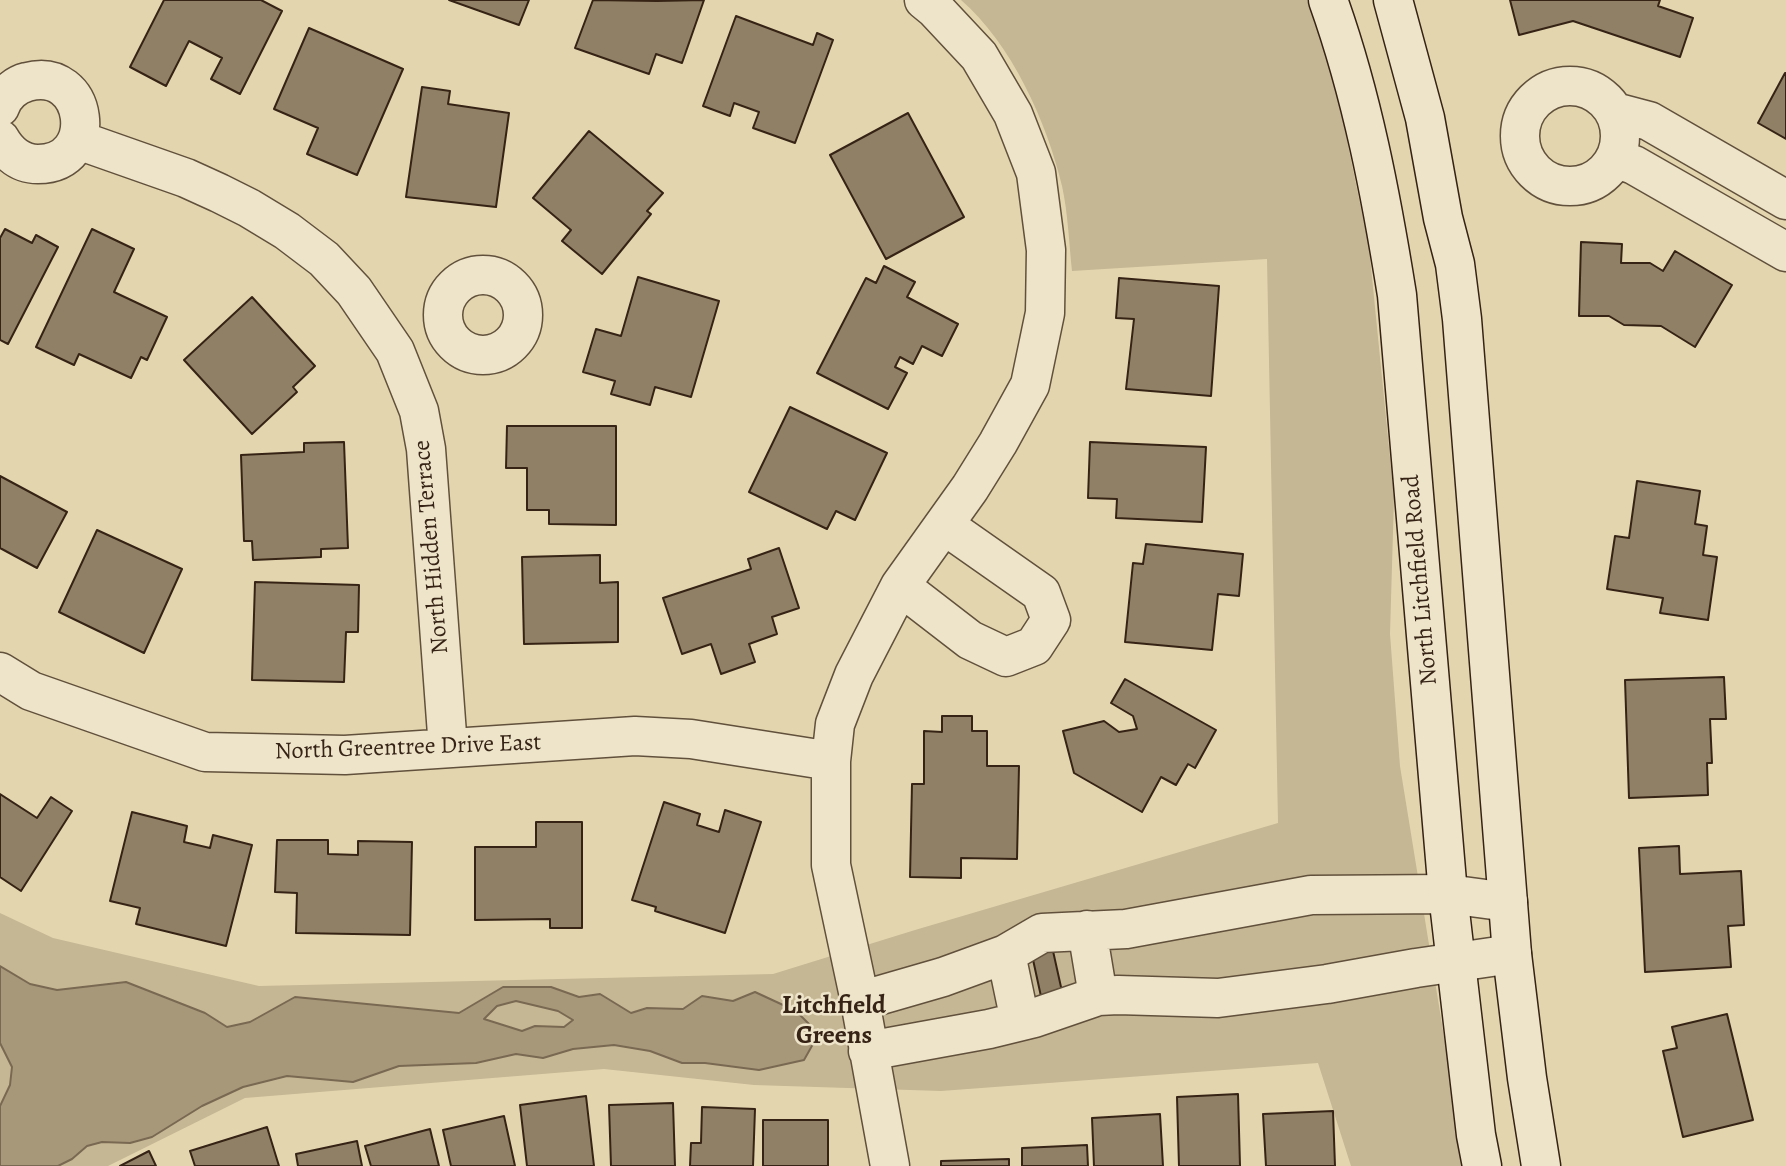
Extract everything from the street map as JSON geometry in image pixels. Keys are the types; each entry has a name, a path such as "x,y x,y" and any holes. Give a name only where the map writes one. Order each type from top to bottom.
{"street":[{"path":"890,1166 860,1001 831,865 831,761 835,723 854,675 900,586 998,443 1030,385 1045,313 1046,250 1036,173 1013,114 979,57 936,9 924,0"},
{"name":"North Litchfield Road","path":"1328,0 1342,39 1364,120 1397,295 1448,894 1476,1135 1482,1166"},
{"path":"1393,0 1426,118 1443,218 1455,264 1462,319 1512,954 1541,1166"},
{"path":"0,107 2,100 24,83 38,80 52,82 65,88 75,99 81,126 78,140 70,152 59,160 46,164 19,160 8,152 0,139"},
{"path":"1574,85 1591,90 1605,99 1615,112 1620,127 1620,143 1606,172 1592,182 1559,186 1543,179 1531,168 1523,154 1520,137 1522,120 1530,106 1542,94 1558,87 1574,85"},
{"path":"1615,112 1649,121 1786,200"},
{"name":"North Hidden Terrace","path":"78,140 186,178 249,208 287,232 324,259 354,291 395,351 419,411 426,450 448,748"},
{"path":"1615,158 1634,165 1786,252"},
{"path":"395,351 445,329"},
{"path":"900,586 970,640 1006,657 1034,646 1051,620 1041,593 944,525"},
{"name":"North Greentree Drive East","path":"0,672 31,691 205,752 345,755 635,736 691,739 831,761"},
{"path":"860,1001 943,978 1006,954 1042,933 1126,929 1311,895 1448,894 1508,902"},
{"path":"1087,930 1098,996"},
{"path":"1006,954 1020,1021"},
{"path":"868,1051 1020,1021 1098,996 1218,998 1327,984 1512,954"}],"shaded area":[{"path":"961,0 1307,0 1336,87 1369,247 1394,498 1390,634 1400,766 1465,1166 1351,1166 1318,1063 941,1091 754,1085 604,1069 245,1098 108,1166 0,1166 0,913 53,938 259,986 773,974 1278,823 1267,259 1072,271 1062,186 1037,110 996,38"},
{"path":"0,966 30,984 57,990 126,982 205,1013 227,1027 250,1022 295,997 459,1013 503,987 551,987 579,997 600,994 631,1013 647,1008 683,1009 702,996 733,1001 755,992 796,1011 809,1024 813,1044 804,1060 759,1070 682,1063 650,1051 614,1045 573,1049 543,1058 516,1054 476,1063 399,1066 353,1082 287,1076 243,1087 202,1106 152,1137 130,1143 102,1142 87,1146 72,1159 58,1166 0,1166 0,1106 10,1085 12,1067 0,1043","holes":["516,1001 558,1011 573,1020 564,1027 535,1026 522,1031 484,1019 497,1006"]}],"building":[{"path":"164,0 261,0 282,11 240,94 211,79 222,58 189,41 166,86 130,67"},
{"path":"449,0 529,0 519,25"},
{"path":"593,0 704,0 682,63 656,54 649,74 575,48"},
{"path":"1510,0 1660,0 1658,6 1693,18 1680,57 1573,21 1519,35"},
{"path":"736,16 813,45 817,33 833,40 795,143 753,128 759,112 734,103 730,116 703,106"},
{"path":"309,28 403,69 357,175 307,154 318,128 274,109"},
{"path":"1786,73 1786,139 1758,123"},
{"path":"422,87 450,91 448,104 509,113 496,207 406,197"},
{"path":"908,113 964,217 886,259 830,155"},
{"path":"589,131 663,193 647,211 651,214 602,274 562,241 571,230 533,198"},
{"path":"5,229 32,243 36,235 58,247 8,344 0,340 0,238"},
{"path":"92,229 134,249 114,292 167,317 147,360 141,357 131,378 79,354 74,365 36,347"},
{"path":"1581,242 1622,244 1621,263 1650,263 1663,271 1675,251 1732,285 1695,347 1661,326 1624,325 1609,316 1579,316"},
{"path":"884,266 915,282 907,297 958,324 942,356 922,346 913,364 900,357 895,367 907,373 888,409 817,373 866,278 876,283"},
{"path":"638,277 719,301 691,397 655,387 650,405 611,394 615,381 583,372 596,329 621,336"},
{"path":"1119,278 1219,286 1211,396 1126,389 1134,319 1116,318"},
{"path":"252,297 315,366 293,387 297,392 252,434 184,360"},
{"path":"790,407 887,453 855,520 836,511 827,529 749,492"},
{"path":"507,426 616,426 616,525 549,524 549,510 527,510 527,468 506,468"},
{"path":"344,442 348,548 321,549 321,557 253,560 252,541 244,541 241,455 304,452 304,443"},
{"path":"1090,442 1206,447 1202,522 1116,518 1117,499 1088,498"},
{"path":"0,476 67,512 37,568 0,548"},
{"path":"1637,481 1700,491 1695,524 1707,526 1703,555 1717,557 1708,620 1660,613 1663,598 1607,589 1615,536 1629,538"},
{"path":"97,530 182,569 144,653 59,612"},
{"path":"1146,544 1243,554 1239,596 1218,594 1212,650 1125,642 1133,563 1143,564"},
{"path":"779,548 799,608 772,617 777,634 749,644 755,662 721,674 711,644 682,654 663,598 751,569 748,559"},
{"path":"600,555 600,583 618,582 618,642 524,644 522,557"},
{"path":"255,582 359,585 358,632 346,632 344,682 252,680"},
{"path":"1724,677 1726,719 1710,719 1712,763 1707,763 1708,795 1629,798 1625,680"},
{"path":"1125,679 1216,730 1195,768 1188,764 1176,785 1161,777 1142,812 1074,773 1063,731 1104,721 1119,732 1137,729 1133,716 1111,703"},
{"path":"942,716 972,716 972,731 987,731 987,766 1019,766 1017,859 961,858 961,878 910,877 912,784 924,784 924,731 942,732"},
{"path":"0,794 37,818 51,797 72,811 21,891 0,877"},
{"path":"664,802 700,814 697,825 719,832 725,810 761,822 725,933 655,911 656,907 632,900"},
{"path":"132,812 187,826 184,842 210,848 213,835 252,845 226,946 136,924 140,908 110,901"},
{"path":"536,822 582,822 582,928 550,928 550,919 475,920 475,847 536,847"},
{"path":"277,840 328,840 328,854 358,855 358,841 412,842 410,935 296,933 297,893 275,892"},
{"path":"1679,846 1680,874 1741,871 1744,925 1728,926 1731,967 1645,972 1639,848"},
{"path":"1053,951 1063,996 1042,1001 1032,955"},
{"path":"1727,1014 1753,1120 1683,1137 1663,1051 1677,1048 1672,1027"},
{"path":"1238,1094 1240,1166 1179,1166 1177,1097"},
{"path":"586,1096 594,1166 527,1166 520,1105"},
{"path":"673,1103 675,1166 611,1166 609,1105"},
{"path":"702,1107 755,1109 753,1166 690,1166 691,1143 701,1143"},
{"path":"1333,1111 1335,1166 1266,1166 1263,1114"},
{"path":"1160,1114 1163,1166 1094,1166 1092,1118"},
{"path":"504,1116 515,1166 451,1166 443,1130"},
{"path":"763,1120 828,1120 828,1166 763,1166"},
{"path":"267,1127 279,1166 195,1166 190,1151"},
{"path":"430,1129 439,1166 371,1166 365,1146"},
{"path":"357,1141 362,1166 298,1166 296,1154"},
{"path":"1087,1145 1088,1166 1022,1166 1022,1148"},
{"path":"149,1151 156,1166 120,1166"},
{"path":"1009,1159 1009,1166 941,1166 941,1161"}],"district":[{"name":"Litchfield Greens","path":"834,1022"}]}
